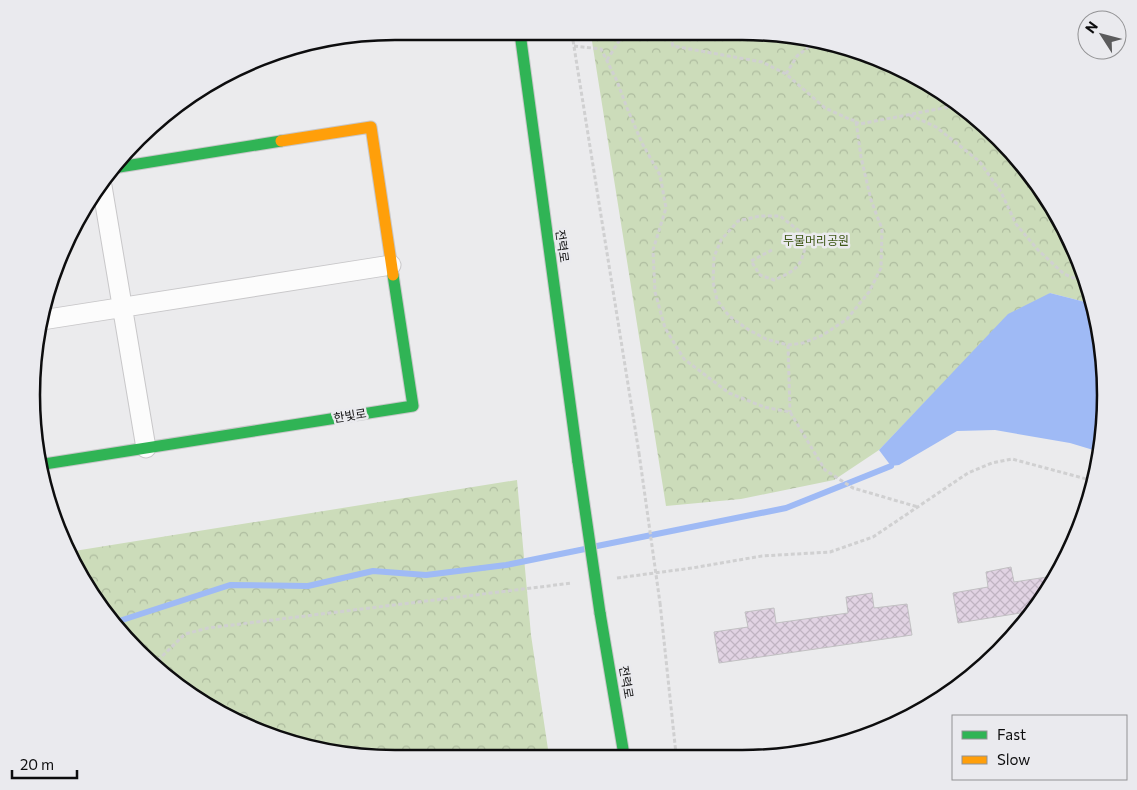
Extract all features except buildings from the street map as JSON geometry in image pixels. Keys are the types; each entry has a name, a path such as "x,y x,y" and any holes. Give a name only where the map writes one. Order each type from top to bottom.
{"street":[{"name":"전력로","path":"521,40 578,462 600,613 623,750"},
{"name":"한빛로","path":"47,464 413,406 371,127 124,166"},
{"path":"103,193 146,448"},
{"path":"49,319 391,265"}],"path":[{"path":"573,40 639,453 660,602 676,750"},
{"path":"607,60 620,40"},
{"path":"671,40 673,46 762,62 786,74 825,108 860,124 949,107"},
{"path":"574,46 601,49 618,81 642,143 660,175 666,208 653,250 655,292 665,328 684,359 729,393 764,407 790,412"},
{"path":"786,74 796,56 809,47"},
{"path":"909,115 936,127 979,161 1001,192 1016,224 1038,250 1064,274 1077,280"},
{"path":"772,250 751,261 760,274 774,280 793,272 804,256 807,237 780,216 760,216 738,221 721,240 714,257 713,282 717,300 730,316 749,330 766,339 788,345 803,343 823,335 847,319 869,292 881,268 882,229 871,200 861,157 856,121 849,119"},
{"path":"788,345 790,412 825,470 853,488 918,507"},
{"path":"614,578 692,568 762,556 830,552 873,537 968,473 992,463 1012,460 1087,479"},
{"path":"159,660 185,634 208,628 575,583"}],"green space":[{"name":"두물머리공원","path":"592,40 742,40 788,43 811,47 834,52 878,67 920,88 958,113 1009,161 1037,198 1070,259 1085,302 1050,293 926,401 879,450 834,480 741,499 666,506"},
{"path":"517,480 531,635 548,750 395,750 349,747 303,738 259,723 217,702 198,690 179,677 144,646 113,611 76,551"}],"water":[{"path":"1050,293 1085,302 1094,349 1096,372 1096,418 1092,450 1070,443 995,430 957,431 899,465 891,466 879,450 1008,314"}],"waterway":[{"path":"597,546 786,508 891,466"},
{"path":"121,620 230,585 308,586 373,571 426,575 506,565 585,549"}],"traffic: fast":[{"path":"521,40 578,462"},
{"path":"124,166 281,141"},
{"path":"47,464 413,406 393,275"},
{"path":"578,462 600,613"},
{"path":"600,613 623,750"}],"traffic: slow":[{"path":"281,141 371,127 393,275"}]}
